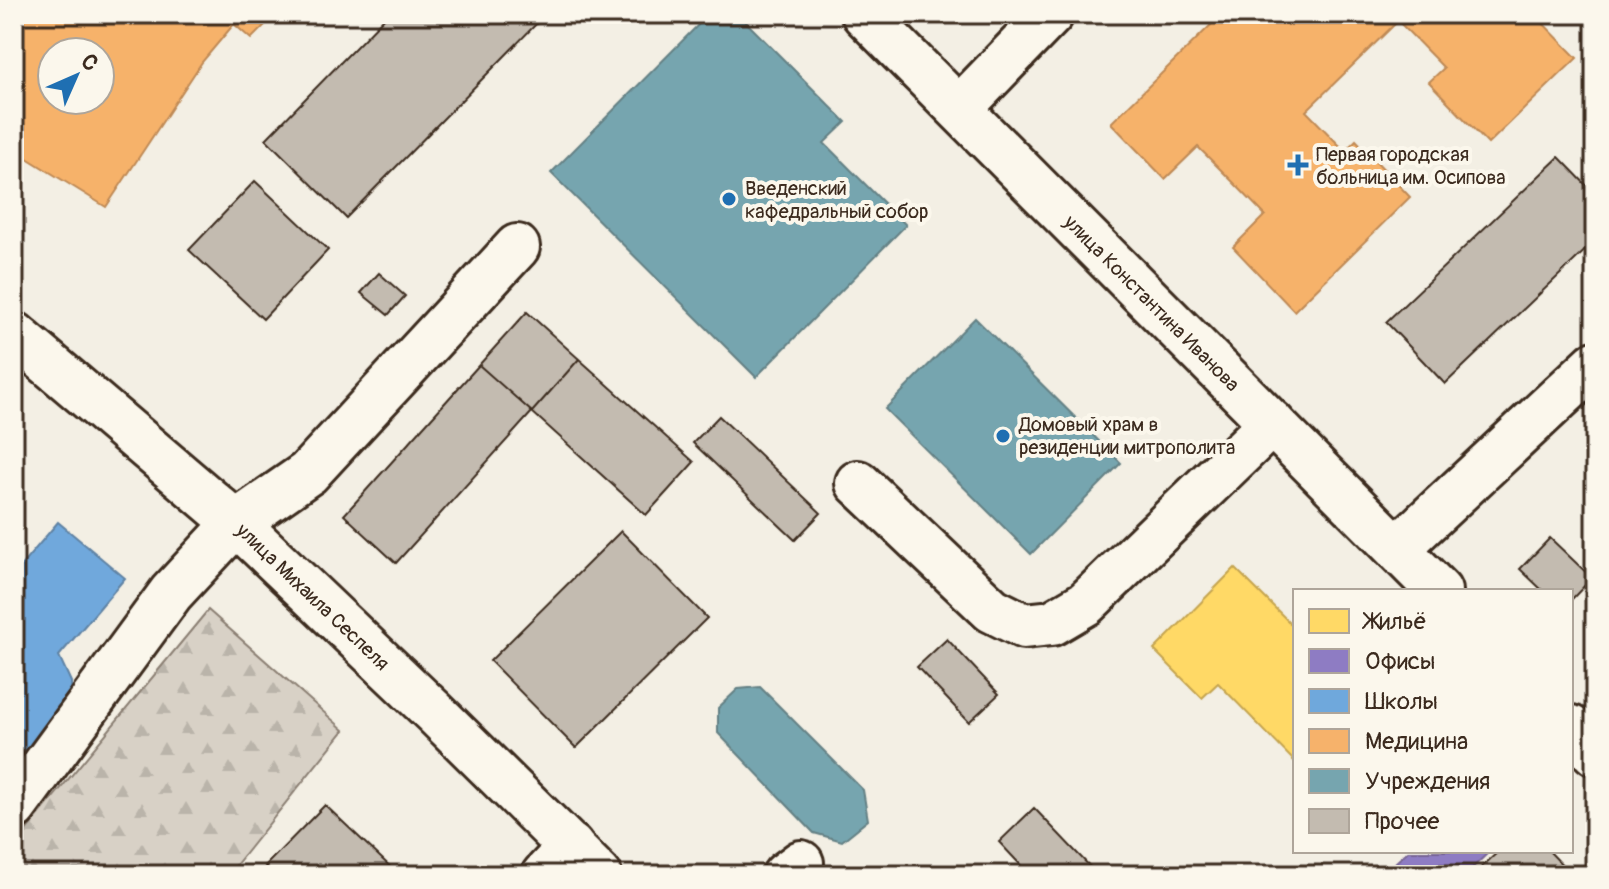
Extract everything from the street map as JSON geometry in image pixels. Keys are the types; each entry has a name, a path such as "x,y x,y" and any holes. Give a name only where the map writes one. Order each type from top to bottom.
{"street":[{"name":"улица Константина Иванова","path":"864,14 1437,589"},
{"path":"960,108 1051,14"},
{"path":"14,807 171,593 236,523 308,473 517,247"},
{"name":"улица Михаила Сеспеля","path":"14,334 236,523 571,865"},
{"path":"1398,548 1595,364"},
{"path":"858,483 992,610 1024,626 1052,623 1086,603 1272,423"},
{"path":"1573,730 1595,753"}],"green space":[{"path":"208,610 344,730 228,875 14,875 14,845"}],"building: Жильё":[{"path":"1235,568 1293,626 1293,760 1218,683 1202,698 1154,650"}],"building: Офисы":[{"path":"1406,853 1488,853 1465,875 1382,875"}],"building: Школы":[{"path":"58,522 125,578 59,656 71,682 72,702 38,750 14,755 14,574"}],"building: Медицина":[{"path":"19,14 276,14 251,39 234,24 202,62 106,207 14,150 14,22"},
{"name":"Первая городская больница им. Осипова","path":"1222,14 1534,14 1577,58 1488,144 1429,82 1444,68 1398,21 1306,111 1345,151 1356,140 1410,197 1294,311 1233,247 1265,215 1233,182 1198,147 1165,179 1111,123"}],"building: Учреждения":[{"name":"Введенский кафедральный собор","path":"709,14 738,14 846,122 824,143 906,225 756,377 551,173"},
{"name":"Домовый храм в резиденции митрополита","path":"975,318 1121,463 1031,554 885,409"},
{"path":"760,687 863,790 868,820 842,841 814,833 718,733 718,708 738,689"}],"building: Прочее":[{"path":"388,14 546,14 346,218 266,139"},
{"path":"1559,157 1595,194 1595,241 1445,384 1386,322"},
{"path":"255,181 328,250 263,319 189,250"},
{"path":"379,273 405,296 388,315 361,293"},
{"path":"527,312 579,359 532,412 479,365"},
{"path":"579,359 694,462 646,515 532,412"},
{"path":"479,365 532,412 396,563 344,515"},
{"path":"719,416 821,513 795,540 693,443"},
{"path":"621,531 707,618 576,748 490,661"},
{"path":"1550,538 1592,578 1573,598 1573,589 1541,589 1520,569"},
{"path":"947,639 999,694 969,722 917,667"},
{"path":"325,805 399,875 274,875 265,866"},
{"path":"1034,808 1098,875 1030,875 999,842"},
{"path":"1497,853 1551,853 1572,875 1473,875"}],"place":[{"name":"Первая городская больница им. Осипова","path":"1298,165"},
{"name":"Введенский кафедральный собор","path":"729,199"},
{"name":"Домовый храм в резиденции митрополита","path":"1003,436"}]}
